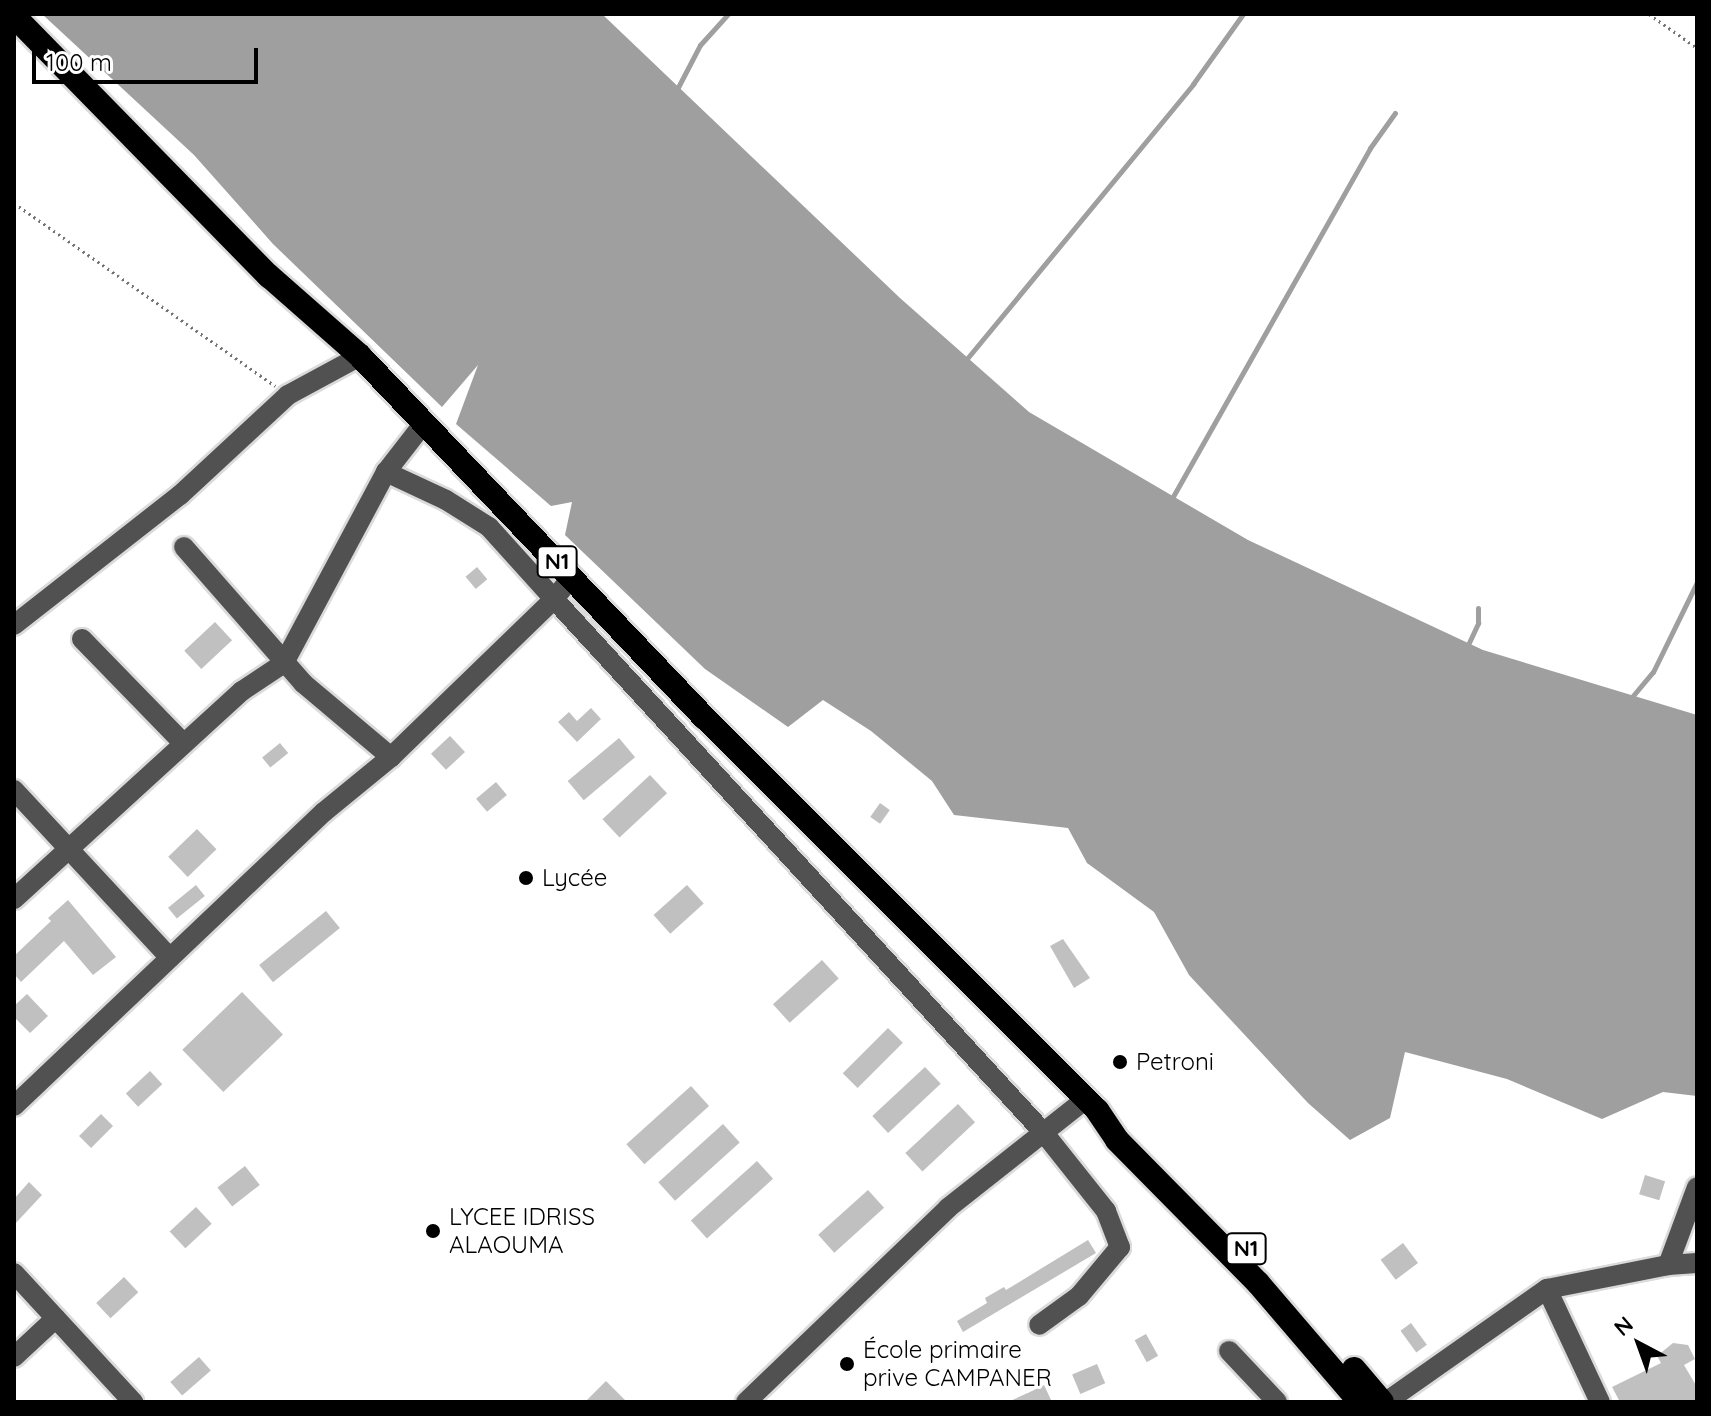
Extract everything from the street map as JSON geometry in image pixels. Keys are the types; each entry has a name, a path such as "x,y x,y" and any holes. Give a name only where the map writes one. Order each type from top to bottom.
{"highway":[{"name":"N1","path":"14,16 269,276 360,356 704,717 1091,1104 1117,1140 1258,1283 1360,1402"},
{"name":"N1","path":"1091,1104 1123,1126 1270,1274 1384,1402"}],"street":[{"path":"14,625 180,495 288,395 360,356"},
{"path":"14,899 242,691 284,663 386,472 424,423"},
{"path":"386,472 446,500 489,527 1044,1133 1106,1211 1120,1247 1079,1296 1039,1325"},
{"path":"184,547 284,663 391,757"},
{"path":"14,1106 324,812 391,757 554,599 572,577"},
{"path":"82,639 184,744"},
{"path":"14,790 170,958"},
{"path":"746,1402 948,1208 1044,1133 1091,1104"},
{"path":"1668,1265 1697,1187"},
{"path":"1384,1402 1547,1289 1668,1265 1697,1263"},
{"path":"14,1273 133,1402"},
{"path":"1547,1289 1600,1402"},
{"path":"14,1357 56,1318"},
{"path":"1229,1351 1277,1402"}],"path":[{"path":"1649,14 1697,48"},
{"path":"14,203 288,395"}],"shaded area":[{"path":"42,14 602,14 900,298 1029,412 1248,540 1483,650 1697,715 1697,1096 1663,1092 1602,1119 1507,1079 1405,1052 1390,1118 1350,1140 1308,1103 1189,975 1154,912 1087,863 1068,828 954,815 932,781 871,731 823,700 788,727 705,669 565,535 572,502 551,506 456,424 478,365 442,407 273,244 194,155"}],"building":[{"path":"477,567 487,579 476,589 466,577"},
{"path":"215,622 232,640 201,669 184,651"},
{"path":"591,708 601,719 577,742 558,722 569,712 577,721"},
{"path":"450,736 465,752 446,770 431,754"},
{"path":"619,738 635,757 584,800 568,781"},
{"path":"280,743 288,753 270,768 262,757"},
{"path":"650,775 667,793 620,838 602,819"},
{"path":"496,782 507,795 487,812 476,799"},
{"path":"880,803 890,810 880,824 870,817"},
{"path":"197,829 216,849 188,877 168,857"},
{"path":"196,885 205,896 177,919 168,908"},
{"path":"687,885 704,904 670,934 654,915"},
{"path":"68,900 116,957 93,975 64,941 21,982 14,974 14,956"},
{"path":"326,911 340,928 273,982 259,965"},
{"path":"1063,939 1090,978 1074,988 1050,946"},
{"path":"822,960 839,979 790,1023 773,1004"},
{"path":"242,992 283,1034 223,1092 182,1050"},
{"path":"27,994 48,1016 30,1033 14,1017 14,1006"},
{"path":"888,1028 903,1043 858,1088 843,1073"},
{"path":"925,1067 941,1084 888,1133 872,1116"},
{"path":"150,1071 162,1084 138,1107 126,1094"},
{"path":"691,1086 709,1106 644,1164 626,1144"},
{"path":"958,1104 975,1122 922,1171 905,1153"},
{"path":"101,1114 113,1126 91,1148 79,1136"},
{"path":"723,1124 740,1143 675,1201 658,1182"},
{"path":"757,1161 773,1179 707,1238 691,1221"},
{"path":"245,1166 260,1185 232,1206 217,1188"},
{"path":"1645,1175 1665,1181 1659,1200 1639,1194"},
{"path":"29,1182 42,1195 14,1225 14,1199"},
{"path":"868,1190 884,1208 834,1253 818,1235"},
{"path":"196,1207 212,1224 185,1248 170,1232"},
{"path":"1088,1240 1096,1253 963,1332 957,1321 987,1303 985,1298 1004,1287 1006,1290"},
{"path":"1403,1243 1418,1263 1396,1280 1381,1260"},
{"path":"124,1277 138,1292 111,1318 96,1303"},
{"path":"1411,1323 1427,1345 1416,1352 1400,1331"},
{"path":"1146,1334 1158,1356 1147,1362 1135,1340"},
{"path":"1673,1343 1688,1345 1695,1359 1684,1365 1697,1387 1697,1402 1620,1402 1612,1387 1661,1363 1657,1356"},
{"path":"199,1357 211,1371 182,1396 170,1382"},
{"path":"1097,1364 1105,1383 1080,1394 1072,1375"},
{"path":"606,1381 627,1402 585,1402"},
{"path":"1044,1385 1052,1402 1008,1402 1032,1391"}],"waterway":[{"path":"675,93 700,45 728,14"},
{"path":"965,361 1193,84 1243,14"},
{"path":"1171,500 1370,148 1395,113"},
{"path":"1631,698 1653,672 1697,582"},
{"path":"1466,649 1478,623 1478,608"}],"place":[{"name":"Lycée","path":"526,878"},
{"name":"Petroni","path":"1120,1062"},
{"name":"LYCEE IDRISS ALAOUMA","path":"433,1231"},
{"name":"École primaire prive CAMPANER","path":"847,1364"}]}
